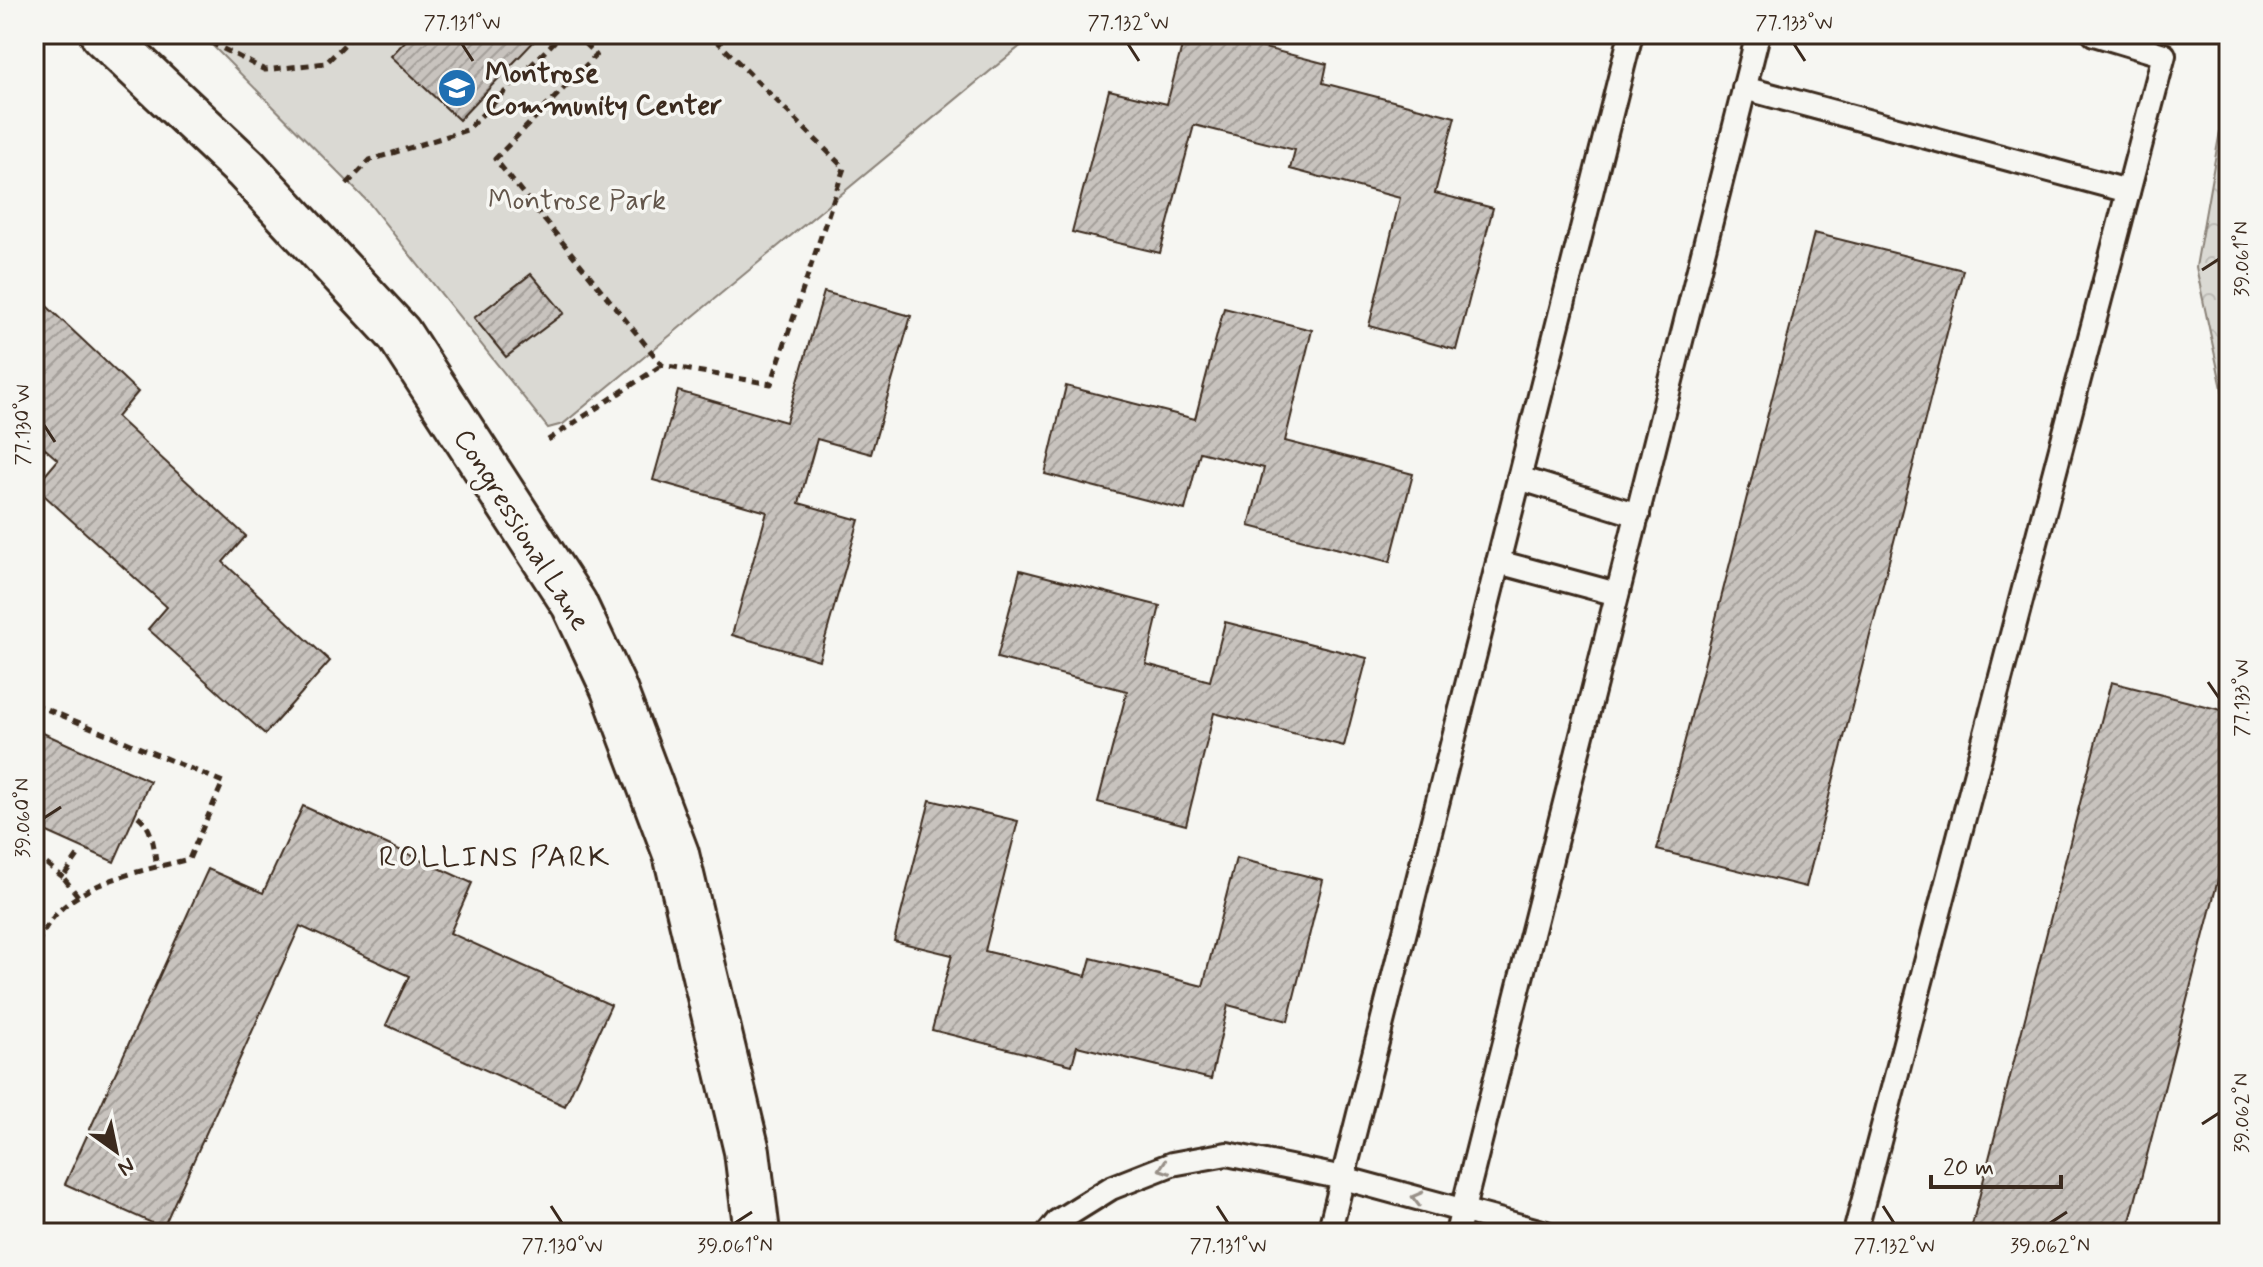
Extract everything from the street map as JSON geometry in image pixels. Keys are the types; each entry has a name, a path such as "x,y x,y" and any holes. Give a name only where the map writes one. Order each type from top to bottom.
{"street":[{"name":"Congressional Lane","path":"103,34 246,169 399,334 574,604 613,687 676,854 747,1151 757,1233"}],"lane":[{"path":"1329,1233 1631,34"},
{"path":"1457,1233 1758,34"},
{"path":"1855,1233 2164,55 2094,34"},
{"path":"1744,88 2128,191"},
{"path":"1519,478 1638,515"},
{"path":"1498,562 1617,594"},
{"path":"1048,1233 1058,1221 1111,1188 1172,1164 1227,1154 1343,1178 1546,1233"}],"path":[{"path":"198,36 265,70 326,63 355,34"},
{"path":"347,184 370,160 467,130 562,34"},
{"path":"575,34 596,55 495,159 662,365 771,384 844,168 710,34"},
{"path":"548,440 662,365"},
{"path":"34,704 223,782 189,859 110,882 78,896 50,921 34,950"},
{"path":"138,816 146,823 152,837 157,868"},
{"path":"63,877 79,854"},
{"path":"34,858 63,877 78,896"}],"green space":[{"name":"Montrose Park","path":"201,34 1035,34 563,424 548,428 368,202"},
{"path":"2229,80 2229,421 2196,267"}],"building":[{"name":"Montrose Community Center","path":"412,34 541,34 459,120 391,56"},
{"path":"1185,34 1210,34 1327,64 1323,83 1455,117 1435,193 1493,208 1456,350 1369,326 1400,198 1290,169 1295,150 1194,125 1160,253 1072,232 1109,90 1167,104"},
{"path":"1814,233 1963,270 1806,887 1657,850"},
{"path":"531,274 564,313 506,357 474,318"},
{"path":"824,292 911,316 871,454 817,439 799,503 859,520 819,660 732,635 767,512 653,480 678,391 786,422"},
{"path":"34,294 138,392 117,417 246,536 223,562 330,661 265,734 148,629 167,607 35,487 58,460 34,439"},
{"path":"1224,308 1312,330 1285,441 1413,474 1390,562 1249,526 1264,468 1200,452 1185,510 1045,474 1066,386 1195,419"},
{"path":"1020,570 1160,606 1146,664 1210,681 1225,622 1367,658 1344,746 1214,713 1186,825 1098,802 1127,691 997,658"},
{"path":"2111,682 2229,712 2229,837 2127,1233 1970,1233"},
{"path":"34,729 150,781 114,862 34,826"},
{"path":"930,800 1018,821 985,951 1086,976 1091,958 1203,986 1236,858 1323,880 1288,1021 1228,1005 1211,1079 1077,1046 1072,1065 932,1030 952,955 894,941"},
{"path":"303,806 472,883 450,933 611,1005 565,1106 386,1025 409,976 300,926 163,1228 65,1184 208,869 263,893"}],"place":[{"name":"Montrose Community Center","path":"457,88"}],"district":[{"name":"ROLLINS PARK","path":"495,856"}]}
